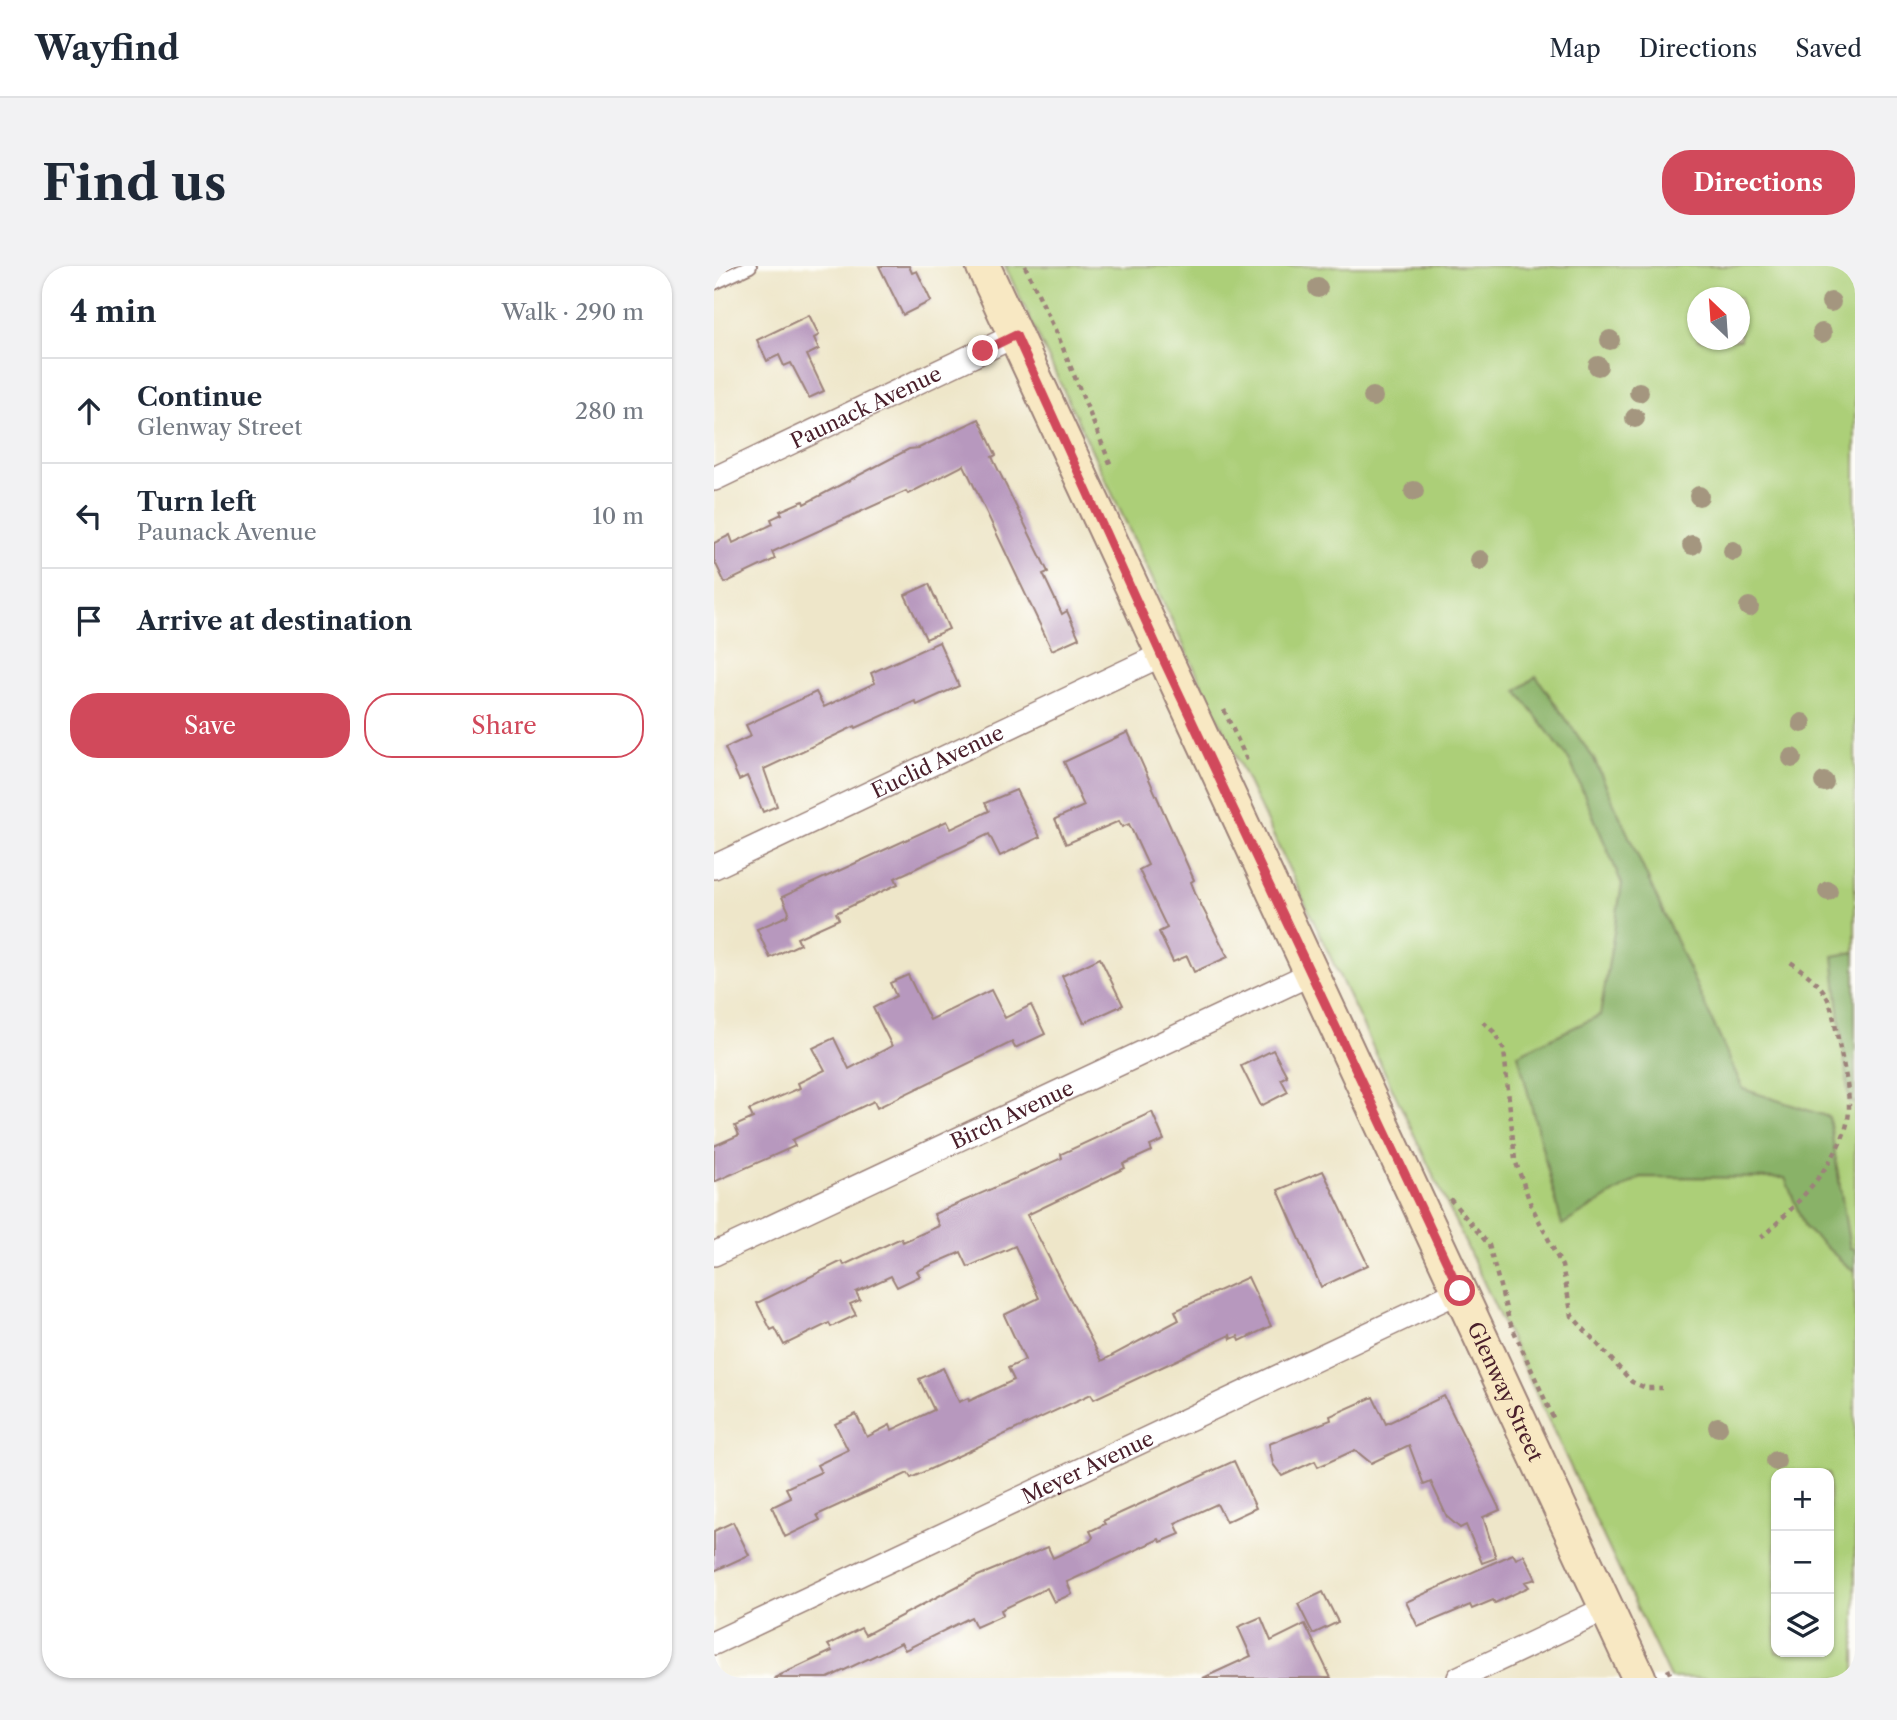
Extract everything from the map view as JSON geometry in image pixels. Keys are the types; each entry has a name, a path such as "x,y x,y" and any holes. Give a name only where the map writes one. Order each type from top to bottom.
{"street":[{"name":"Glenway Street","path":"983,266 1161,655 1639,1678"},
{"name":"Paunack Avenue","path":"714,479 1016,335"},
{"name":"Euclid Avenue","path":"714,867 1161,655"},
{"name":"Birch Avenue","path":"714,1254 1310,974"},
{"name":"Meyer Avenue","path":"714,1643 1460,1291"},
{"path":"1459,1678 1607,1608"}],"lane":[{"path":"714,283 750,266"}],"path":[{"path":"1761,1238 1799,1204 1826,1167 1850,1110 1831,1001 1819,983 1789,961"},
{"path":"1483,1022 1494,1032 1504,1050 1515,1160 1531,1205 1562,1266 1572,1315 1632,1382 1646,1388 1662,1388"}],"green space":[{"path":"1005,266 1855,266 1855,1678 1670,1678"},
{"path":"1536,676 1594,759 1743,1089 1829,1117 1850,1249 1855,1249 1855,1273 1805,1228 1785,1178 1641,1177 1562,1225 1518,1054 1600,1015 1622,884 1570,761 1517,691"},
{"path":"1855,952 1855,1103 1849,1102 1833,956"}],"building":[{"path":"879,266 909,266 912,273 917,271 931,301 903,315"},
{"path":"809,315 819,335 814,338 819,349 807,355 824,391 809,398 791,363 784,366 779,355 767,361 757,340"},
{"path":"979,419 996,455 992,457 1048,572 1043,574 1062,614 1067,611 1079,638 1052,650 964,465 908,494 906,491 772,552 775,559 725,583 714,560 714,543 730,535 733,543 773,524 771,519 782,514 780,511 803,501 804,504 909,449 919,448"},
{"path":"929,584 949,629 926,639 905,595"},
{"path":"939,642 959,686 917,705 915,701 856,728 855,726 764,769 777,806 763,812 747,776 739,780 725,748 751,736 746,725 816,692 824,707 875,683 871,673"},
{"path":"1128,732 1194,880 1191,882 1197,897 1228,957 1194,972 1187,956 1173,962 1159,932 1167,928 1139,870 1148,865 1129,824 1122,827 1119,821 1066,844 1055,819 1084,806 1064,762"},
{"path":"1016,790 1040,837 1000,856 989,834 895,878 898,884 836,913 839,919 797,938 800,944 770,958 757,929 787,916 789,912 782,897 947,821 951,829 989,811 985,803"},
{"path":"1100,958 1123,1005 1084,1023 1062,976"},
{"path":"908,975 930,1020 991,990 1005,1018 1031,1005 1045,1034 1015,1048 1012,1042 877,1108 874,1101 792,1140 795,1146 714,1182 714,1146 739,1135 735,1126 753,1118 749,1110 800,1088 798,1083 825,1070 813,1048 834,1038 849,1069 892,1046 873,1008 896,996 890,983"},
{"path":"1273,1050 1287,1076 1281,1079 1288,1092 1261,1106 1241,1066"},
{"path":"1152,1112 1164,1140 1150,1146 1152,1151 1123,1164 1125,1168 1027,1215 1102,1361 1179,1320 1175,1311 1248,1277 1271,1326 1240,1341 1238,1336 1231,1339 1230,1335 1094,1399 1091,1394 911,1478 908,1473 817,1515 820,1520 785,1537 772,1507 791,1498 786,1488 821,1472 817,1465 848,1450 835,1424 856,1414 867,1437 890,1425 892,1430 934,1410 919,1379 943,1368 959,1402 968,1398 969,1401 1014,1380 1008,1368 1025,1360 1004,1315 1039,1298 1015,1246 968,1267 961,1252 917,1271 920,1276 897,1287 891,1276 856,1292 860,1300 850,1304 856,1315 831,1327 829,1323 784,1345 775,1328 771,1330 757,1303 842,1261 844,1265 901,1238 903,1242 939,1226 934,1214 1062,1158 1061,1154"},
{"path":"1323,1171 1368,1265 1321,1287 1278,1190"},
{"path":"1444,1396 1500,1510 1483,1517 1496,1558 1482,1563 1466,1525 1460,1528 1447,1517 1431,1482 1424,1485 1409,1445 1371,1463 1355,1450 1318,1467 1315,1461 1282,1476 1273,1464 1269,1444 1331,1420 1330,1416 1373,1397 1386,1424"},
{"path":"1234,1461 1256,1508 1226,1522 1217,1504 1175,1523 1180,1534 1161,1542 1159,1539 1067,1582 1072,1594 1054,1602 1047,1588 1001,1610 1003,1615 976,1627 971,1617 905,1650 901,1643 828,1678 774,1678 832,1651 828,1645 861,1628 865,1635 973,1578 1048,1547 1053,1558 1090,1541 1093,1537 1090,1531 1105,1524 1103,1521"},
{"path":"733,1522 749,1555 714,1571 714,1531"},
{"path":"1513,1554 1516,1559 1524,1555 1536,1579 1525,1582 1529,1587 1495,1603 1493,1600 1472,1609 1470,1605 1418,1627 1406,1602"},
{"path":"1323,1592 1338,1622 1313,1634 1298,1604"},
{"path":"1261,1617 1271,1641 1305,1624 1331,1678 1203,1678 1251,1656 1238,1627"}],"route":[{"path":"983,351 1016,335 1161,655 1460,1291"}]}
